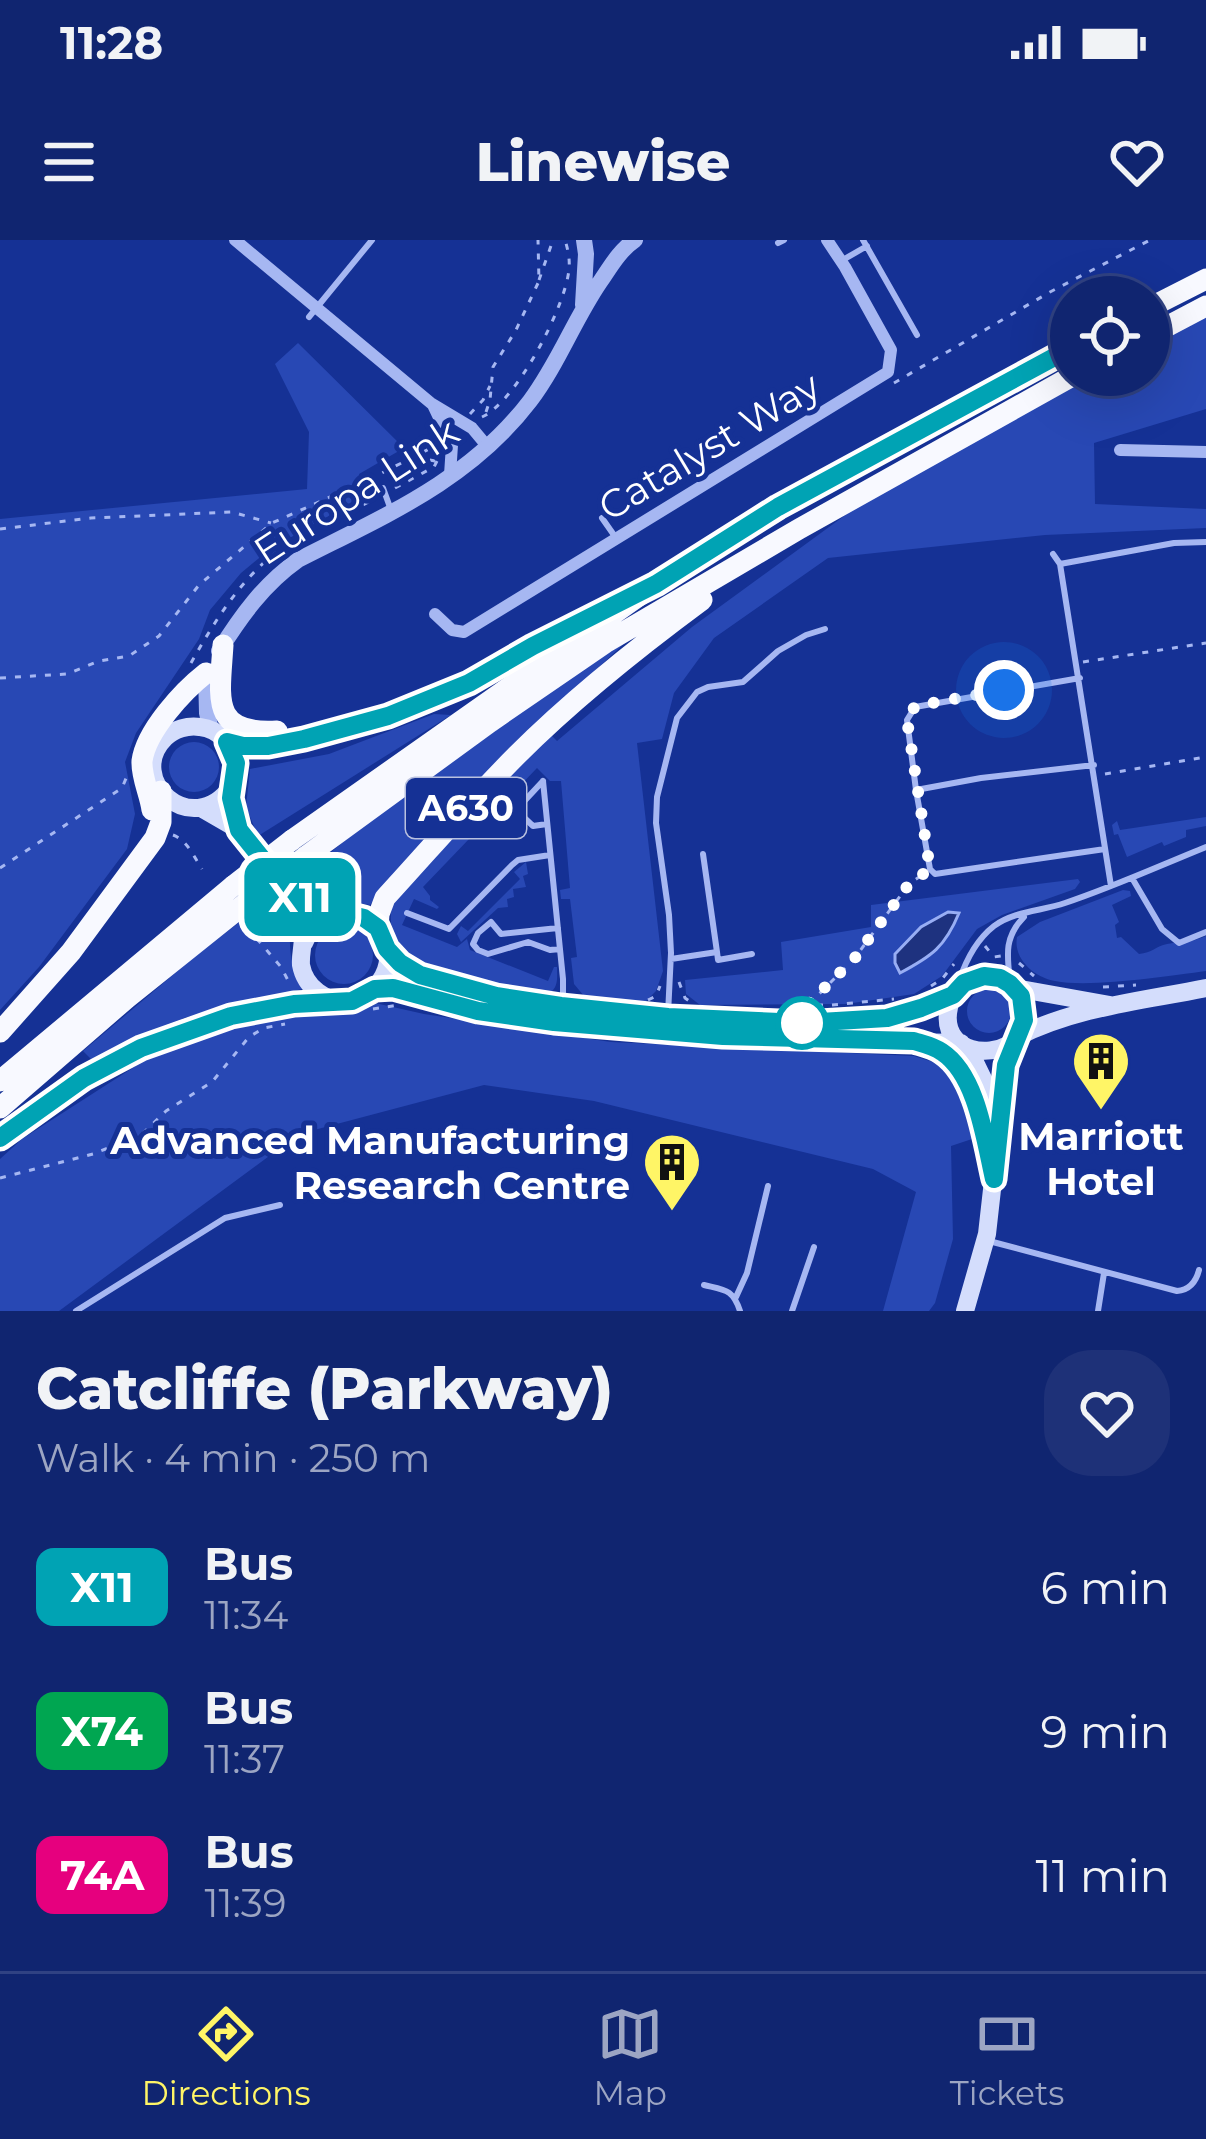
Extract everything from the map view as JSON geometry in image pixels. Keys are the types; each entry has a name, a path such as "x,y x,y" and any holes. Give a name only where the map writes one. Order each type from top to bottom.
{"highway":[{"path":"1170,297 1206,279"},
{"path":"1170,325 1206,306"},
{"name":"A630","path":"0,1081 298,848 656,584 778,507 1050,358"},
{"name":"A630","path":"298,848 605,643 1050,388"},
{"name":"A630","path":"382,938 379,914 385,898 518,754 655,634 799,529"},
{"name":"A630","path":"219,736 243,746 286,743 373,720 469,683 656,584"},
{"path":"223,645 220,693 227,718 242,730 293,730 373,720"},
{"path":"153,838 152,808 142,769 146,747 182,692 206,673"},
{"path":"0,1032 71,952 153,838 162,809 160,791"},
{"name":"A630","path":"0,1108 240,894"},
{"path":"0,1138 84,1078 141,1048 231,1016 335,1001"}],"main road":[{"path":"239,830 231,787 236,763 219,736 194,726 171,733 159,746 153,763 160,791 175,804 201,808 239,830 284,886 302,928 301,962 311,987 335,1001 361,998 375,989 388,963 382,938"},
{"path":"201,808 221,799 231,787"},
{"path":"284,886 335,915"},
{"path":"304,943 316,924 335,915 352,915 364,918 400,963 420,975 496,996 561,1006 739,1022 887,1018 955,993 964,983 984,976 1000,978 1021,996 1025,1014 1006,1065 986,1240 965,1311"},
{"path":"1012,986 1110,1005"},
{"path":"375,989 393,988 478,1011 554,1022 745,1037 914,1041 995,1052 1047,1022 1206,988"},
{"path":"955,993 948,1017 984,1081 996,1145"},
{"path":"914,1041 940,1049 969,1085 994,1179"}],"street":[{"path":"235,240 312,312 432,404 472,428 488,446"},
{"name":"Europa Link","path":"583,306 584,240"},
{"name":"Europa Link","path":"593,240 617,246 633,241"},
{"path":"827,240 891,350 888,372"},
{"name":"Europa Link","path":"171,733 223,645 261,592 283,571 392,513 450,477 488,446 533,397 583,306 633,241"},
{"name":"Catalyst Way","path":"435,614 452,631 464,632 888,372"},
{"path":"432,404 454,460 450,477"},
{"path":"1120,450 1206,452"},
{"path":"206,673 206,713 219,736"}],"lane":[{"path":"312,312 372,240"},
{"path":"841,261 865,243 917,335"},
{"path":"384,491 392,513"},
{"path":"602,518 616,538"},
{"path":"1060,564 1174,543 1206,542"},
{"path":"1053,554 1060,564 1080,678 1111,886"},
{"path":"668,1017 669,915 656,823 657,797 677,718 697,692 742,682 778,651 825,629"},
{"path":"1080,678 915,706 907,720 916,790 930,869 935,874 1105,849"},
{"path":"916,790 1094,765"},
{"path":"547,824 533,826 516,810 543,781 560,949 561,1006"},
{"path":"955,993 967,959 988,931 1012,915 1058,906 1206,847"},
{"path":"703,854 718,959 752,954"},
{"path":"407,913 449,929 518,860 550,855"},
{"path":"1131,878 1162,929 1179,943 1206,932"},
{"path":"1012,986 1007,941 1026,914"},
{"path":"558,928 500,934 491,922 473,940 478,950 488,954 528,942 560,949"},
{"path":"670,959 717,952"},
{"path":"736,1297 747,1273 768,1186"},
{"path":"76,1311 225,1218 280,1205"},
{"path":"986,1240 1177,1292 1194,1283 1199,1270"},
{"path":"792,1311 814,1247"},
{"path":"1098,1311 1105,1272"},
{"path":"704,1285 736,1297 740,1311"},
{"path":"89,1301 93,1311"}],"path":[{"path":"538,240 539,281"},
{"path":"485,416 493,367 516,330 553,240"},
{"path":"472,428 494,411 533,359 569,272 565,240"},
{"path":"888,372 894,384 1050,292 1150,240"},
{"path":"0,678 67,674 129,656 159,636 199,585 272,524 446,444"},
{"path":"368,481 376,499 434,467 446,444"},
{"path":"413,457 437,461"},
{"path":"0,529 91,518 232,512 272,524"},
{"path":"1077,663 1206,643"},
{"path":"1095,778 1206,758"},
{"path":"0,868 122,788 129,770"},
{"path":"153,838 178,836 202,869"},
{"path":"808,1005 854,959 909,884 930,869"},
{"path":"641,1004 656,996 662,982 679,982 685,998 696,1007"},
{"path":"790,1006 893,999"},
{"path":"0,1178 93,1154 141,1135 166,1111 212,1082 249,1037 264,1028 290,1023"}],"shaded area":[{"path":"1206,316 1206,409 1094,443 1095,504 1206,509 1206,528 1045,535 828,558 714,638 674,693 662,739 637,743 663,971 656,991 644,1003 584,996 574,984 571,958 577,957 570,899 561,899 560,890 570,888 561,781 550,781 537,768 423,887 439,907 414,899 402,925 457,947 467,939 470,950 548,981 557,967 554,988 532,994 461,979 422,965 406,953 395,939 391,921 394,898 549,733 557,741 692,627 851,511 1056,396 1170,396 1170,335"},
{"path":"298,343 404,448 359,474 366,495 270,549 241,573 210,610 199,639 136,733 125,762 135,814 127,849 39,967 0,1010 0,519 307,489 309,432 275,364"},
{"path":"627,641 494,768 370,905 330,898 296,881 490,731"},
{"path":"434,714 451,715 258,836 246,807 250,769 329,754"},
{"path":"194,742 212,749 219,767 212,785 194,792 176,785 169,767 176,749"},
{"path":"1206,817 1206,826 1186,830 1186,837 1127,857 1112,825 1117,821 1120,830"},
{"path":"526,862 526,887 513,889 508,907 498,908 461,942 457,934 461,926 468,931 520,879 514,872"},
{"path":"1078,879 1075,889 977,929 942,976 914,994 846,1004 700,1005 686,994 685,980 783,970 781,942 871,927 871,905"},
{"path":"1123,890 1131,896 1112,905 1119,922 1117,938 1139,954 1206,936 1206,971 1070,983 1040,976 1022,960 1017,937 1040,922"},
{"path":"273,896 288,919 292,960 302,989 184,1018 96,1064 83,1051 193,958"},
{"path":"948,912 959,913 943,942 900,973 895,954 921,927"},
{"path":"344,926 365,934 373,955 365,976 344,984 323,976 315,955 323,934"},
{"path":"989,989 1005,995 1011,1011 1005,1027 989,1033 973,1027 967,1011 973,995"},
{"path":"375,1003 611,1042 914,1056 933,1062 954,1086 972,1139 951,1146 953,1239 935,1303 929,1311 883,1311 916,1192 873,1169 594,1101 484,1085 299,1134 59,1311 0,1311 0,1159 22,1139 142,1062 220,1029 283,1014 333,1012"}],"bus line":[{"name":"X11","path":"0,1138 84,1078 172,1035 263,1009 352,1001 375,989 393,988 478,1011 554,1022 789,1040 914,1041 940,1049 969,1085 994,1179 1006,1065 1024,1020 1021,996 1000,978 974,978 953,995 887,1018 803,1023 561,1006 496,996 420,975 400,963 378,928 364,918 335,915 284,886 239,830 231,798 236,763 227,742 268,746 304,739 388,716 469,683 656,584 778,507 1050,358"}],"place":[{"name":"Marriott Hotel","path":"1101,1112"},
{"name":"Advanced Manufacturing Research Centre","path":"672,1213"}],"route":[{"path":"802,1023 809,1003 854,959 909,884 930,869 907,720 915,706 1004,690"}]}
